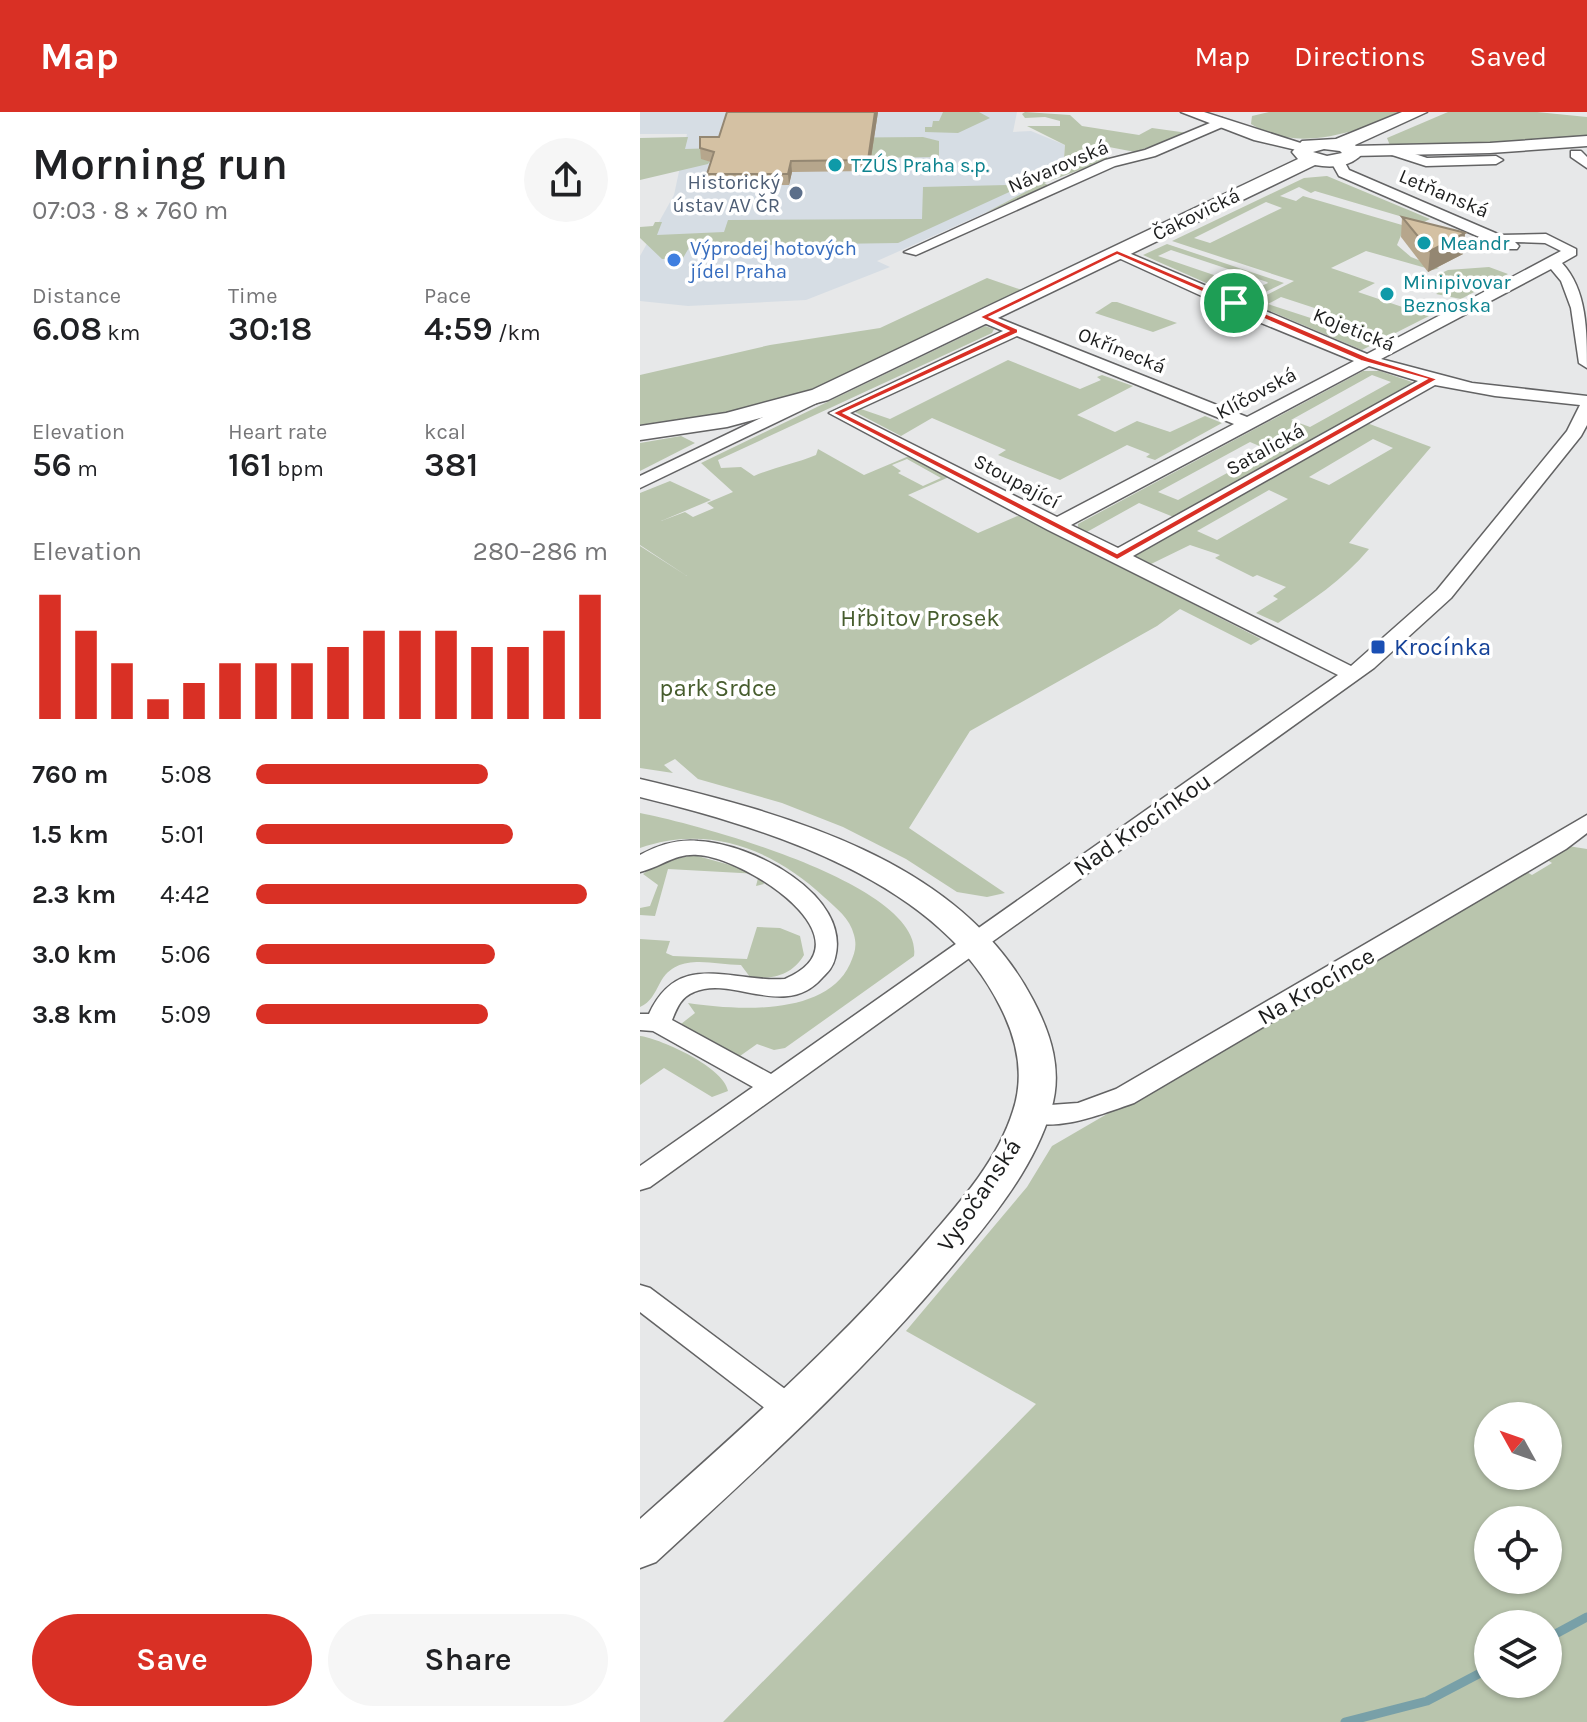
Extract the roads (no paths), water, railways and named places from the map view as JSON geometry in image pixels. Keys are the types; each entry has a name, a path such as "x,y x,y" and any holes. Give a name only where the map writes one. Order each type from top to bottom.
{"main road":[{"path":"1308,153 1343,152 1418,112"},
{"name":"Čakovická","path":"640,433 756,414 820,395 1117,252 1308,153"},
{"name":"Vysočanská","path":"640,1548 790,1410 880,1322 932,1264 985,1196 1031,1114 1038,1085 1034,1043 1021,1005 1002,974 975,943 932,906 844,854 767,821 648,791"}],"street":[{"path":"1189,112 1308,153"},
{"name":"Návarovská","path":"911,252 1110,163 1150,153 1222,122"},
{"path":"1394,151 1426,162 1496,160"},
{"path":"1343,152 1583,153"},
{"name":"Letňanská","path":"1343,152 1344,173 1552,262 1582,264"},
{"path":"1498,240 1533,237 1562,244 1571,252 1552,262 1566,275 1575,296 1587,363"},
{"path":"1562,244 1578,239"},
{"name":"Kojetická","path":"1117,252 1365,359 1433,379 1587,401"},
{"name":"Klíčovská","path":"1055,526 1552,262"},
{"name":"Okřínecká","path":"983,317 1246,423"},
{"name":"Stoupající","path":"1015,331 837,413 1353,675"},
{"name":"Satalická","path":"1117,557 1433,379"},
{"name":"Čakovická","path":"640,483 820,395"},
{"name":"Nad Krocínkou","path":"640,1180 1353,675 1444,594 1581,433 1587,407"},
{"name":"Na Krocínce","path":"1031,1114 1101,1108 1125,1096 1558,844 1587,822"},
{"path":"640,865 662,852 682,847 698,847 750,858 781,878 827,931 829,947 822,964 809,977 787,987 762,990 712,982 691,983 677,990 649,1023 773,1086"},
{"path":"640,1296 790,1410"}],"waterway":[{"path":"1562,1630 1587,1617"},
{"path":"1345,1722 1427,1701 1474,1676"}],"place":[{"name":"TZÚS Praha s.p.","path":"835,165"},
{"name":"Historický ústav AV ČR","path":"796,193"},
{"name":"Meandr","path":"1424,243"},
{"name":"Výprodej hotových jídel Praha","path":"674,260"},
{"name":"Minipivovar Beznoska","path":"1387,294"},
{"name":"Krocínka","path":"1378,647"}],"park label":[{"name":"Hřbitov Prosek","path":"920,618"},
{"name":"park Srdce","path":"718,688"}]}
